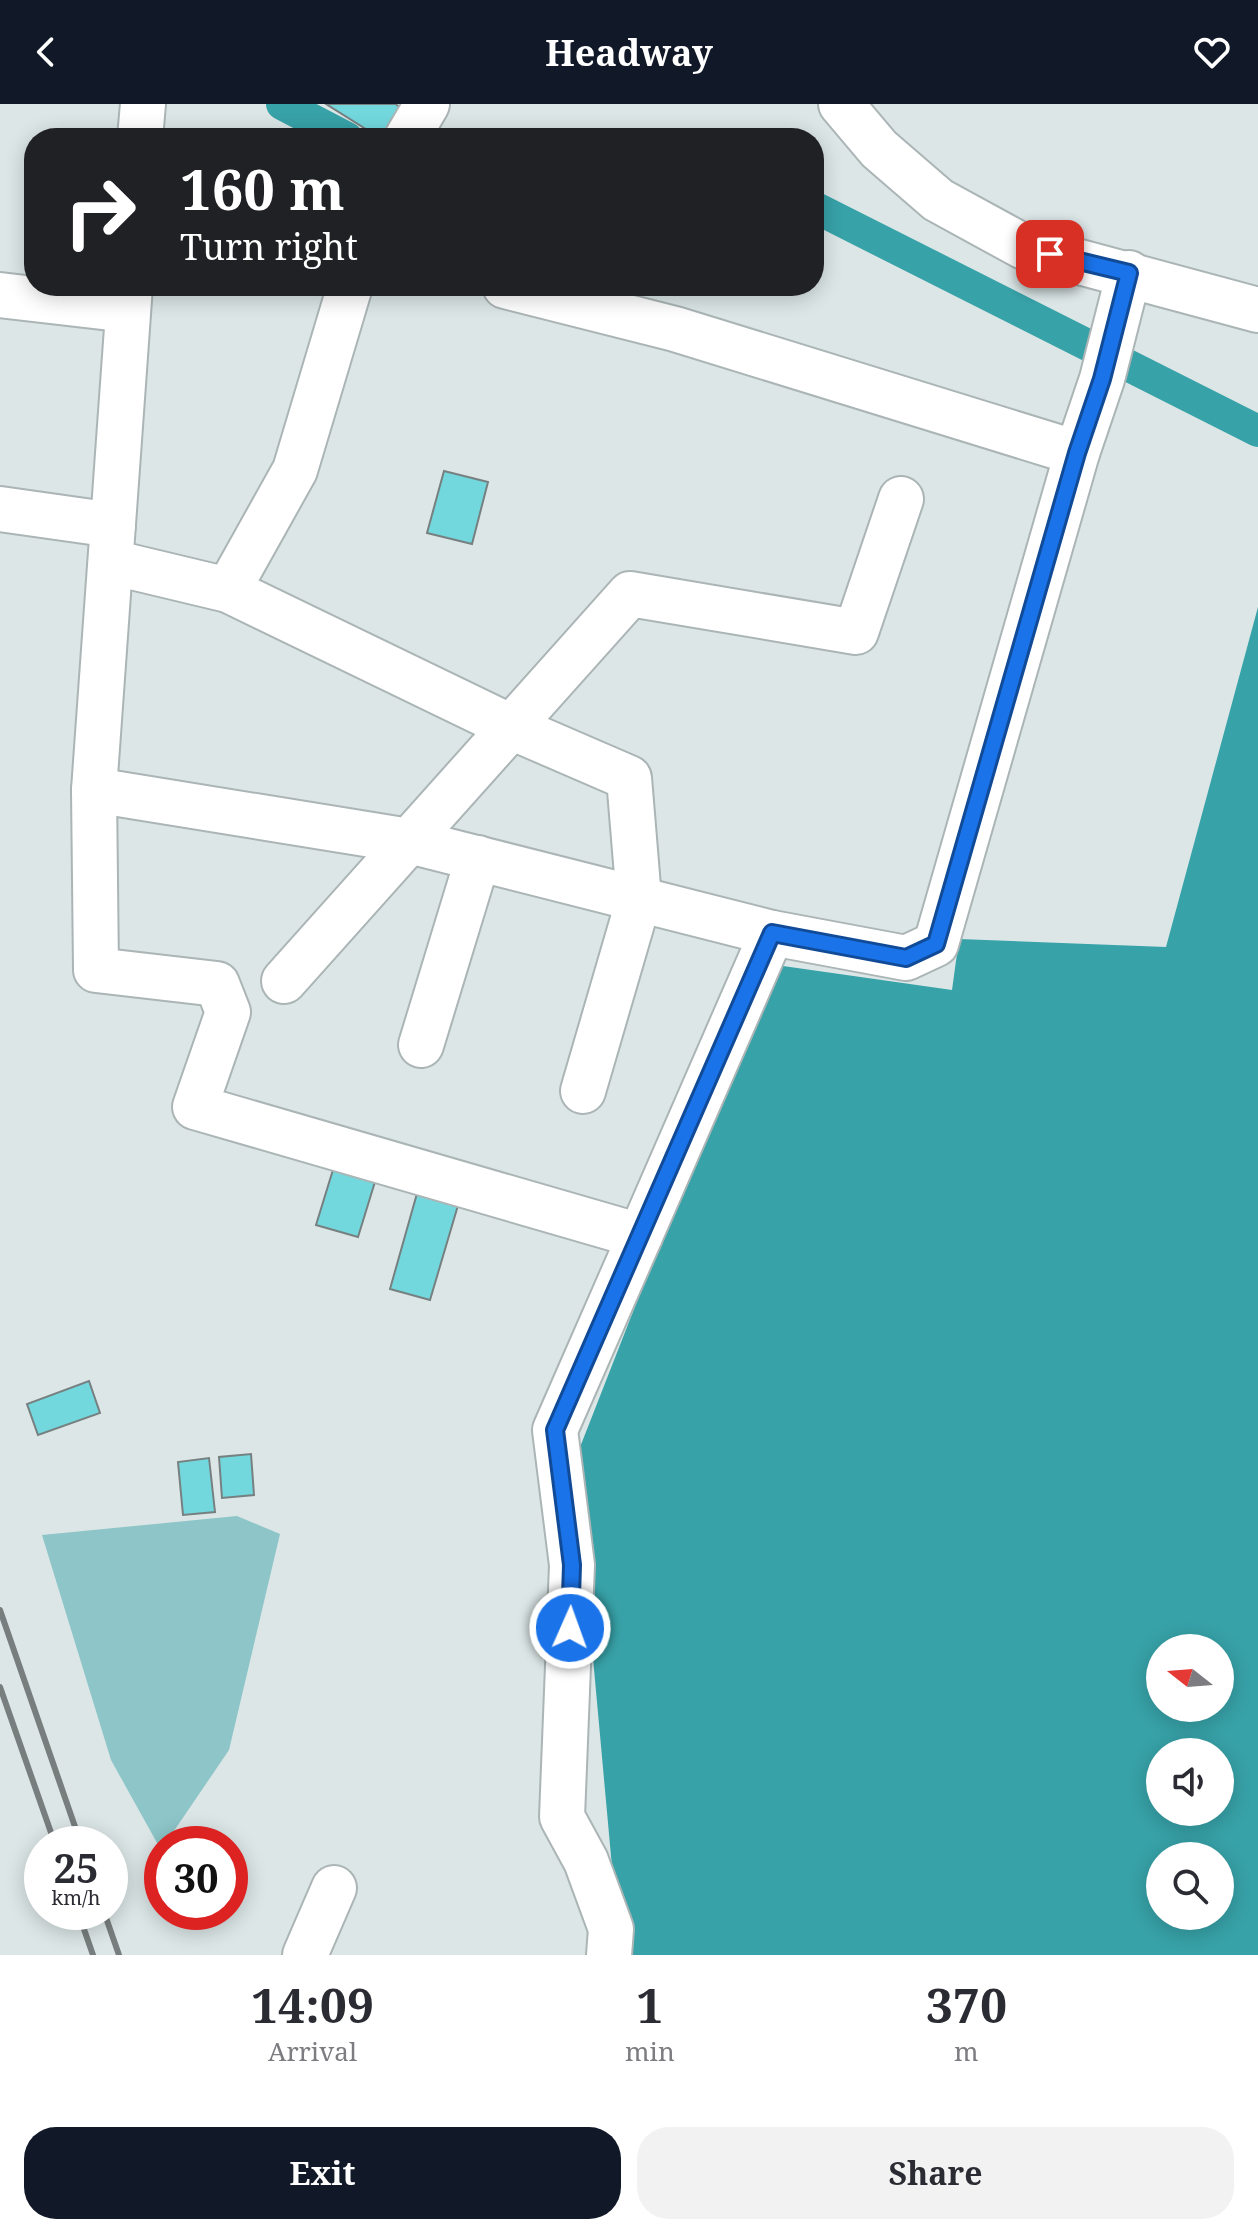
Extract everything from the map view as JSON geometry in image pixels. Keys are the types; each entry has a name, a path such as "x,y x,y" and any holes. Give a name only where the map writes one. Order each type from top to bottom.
{"street":[{"path":"141,128 143,104"},
{"path":"413,128 427,104"},
{"path":"841,104 879,149 938,200 1024,247 1258,310"},
{"path":"94,790 409,841 772,933 906,958 936,944 1077,453 1107,361 1129,273"},
{"path":"0,295 24,296"},
{"path":"43,296 129,298 94,790 96,970 217,984 228,1012 195,1107 640,1236"},
{"path":"228,590 295,470 347,296"},
{"path":"545,296 675,329 1077,453"},
{"path":"284,981 630,594 856,632 901,499"},
{"path":"0,509 112,544 228,590 511,727 629,778 639,899 583,1091"},
{"path":"421,1045 478,858"},
{"path":"609,1955 611,1929 586,1861 562,1817 572,1565 555,1430 772,933"},
{"path":"305,1955 334,1888"}],"shaded area":[{"path":"1258,607 1258,1955 620,1955 575,1460 769,964 952,990 959,939 1166,947"},
{"path":"237,1516 280,1534 229,1750 177,1826 148,1826 111,1760 42,1535"}],"building":[{"path":"326,104 395,104 402,108 387,128 364,128"},
{"path":"444,471 488,482 472,544 427,533"},
{"path":"336,1160 378,1172 358,1237 316,1225"},
{"path":"418,1190 459,1202 430,1300 390,1289"},
{"path":"89,1381 100,1413 38,1435 27,1404"},
{"path":"251,1454 254,1495 222,1498 219,1457"},
{"path":"209,1458 215,1512 183,1515 178,1462"}],"waterway":[{"path":"282,104 328,128"},
{"path":"824,212 1258,431"}],"railway":[{"path":"0,1610 75,1826"},
{"path":"0,1687 49,1826"},
{"path":"84,1930 93,1955"},
{"path":"110,1930 119,1955"}],"route":[{"path":"570,1628 572,1565 555,1430 772,933 906,958 936,944 1077,453 1102,379 1129,273 1050,254"}]}
